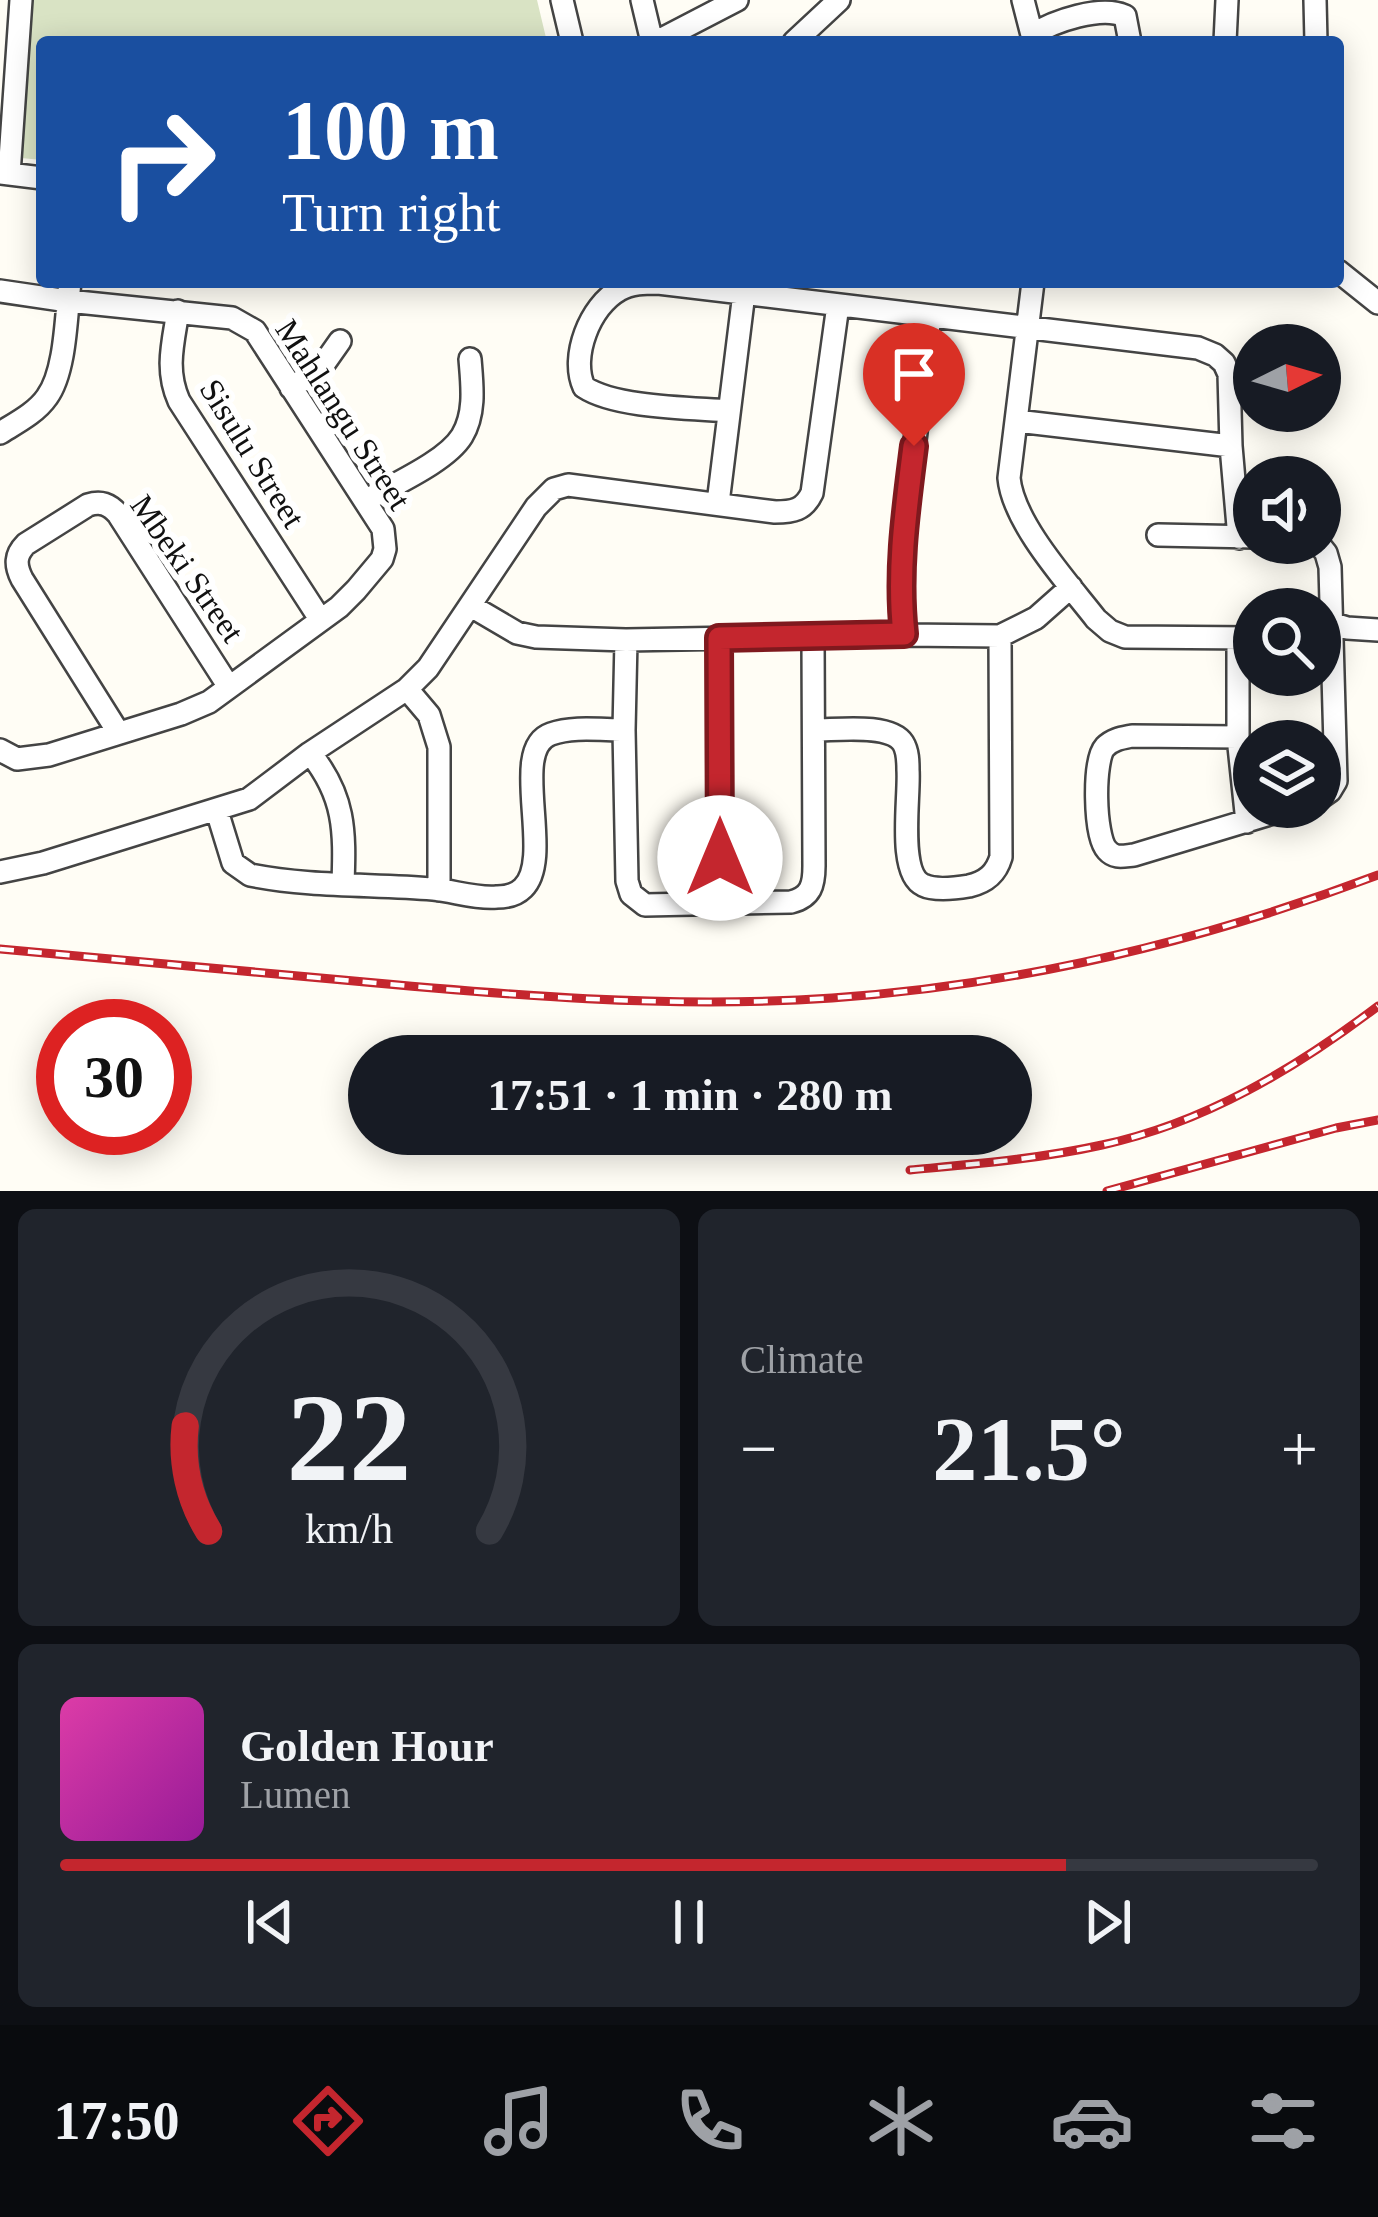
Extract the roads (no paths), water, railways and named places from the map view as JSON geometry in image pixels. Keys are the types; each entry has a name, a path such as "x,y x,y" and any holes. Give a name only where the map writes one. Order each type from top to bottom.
{"street":[{"path":"21,0 9,25 4,173 36,177"},
{"path":"562,0 571,36"},
{"path":"642,0 652,36"},
{"path":"666,36 737,0"},
{"path":"800,36 839,0"},
{"path":"1023,0 1031,36"},
{"path":"1225,36 1227,0"},
{"path":"1315,0 1316,36"},
{"path":"1033,36 1041,29 1106,10 1125,16 1129,36"},
{"path":"1344,276 1378,303"},
{"path":"621,288 595,314 579,360 580,381 593,393 619,400 729,411"},
{"path":"701,288 1198,349 1225,363 1229,374 1233,457"},
{"path":"1032,288 1009,478 1023,520 1096,619 1118,635 1233,638"},
{"name":"Mahlangu Street","path":"0,291 69,292 243,322 254,331 383,529 385,549 382,559 338,607 209,701 49,755 16,759 0,750"},
{"path":"0,433 40,405 54,386 69,292"},
{"path":"718,503 744,293"},
{"path":"0,872 249,799 407,689 437,658 536,507 554,489 568,485 796,511 809,500 838,305"},
{"name":"Sisulu Street","path":"178,311 169,368 172,386 320,619"},
{"path":"904,634 900,601 904,532 930,316"},
{"path":"291,388 321,368 340,341"},
{"path":"365,501 440,457 460,439 472,400 470,359"},
{"path":"1016,421 1231,446"},
{"name":"Mbeki Street","path":"118,732 16,564 26,544 88,505 111,506 118,514 230,687"},
{"path":"1158,536 1233,537"},
{"path":"471,606 525,635 626,640 1000,636 1036,618 1071,587"},
{"path":"1341,629 1378,630"},
{"path":"815,730 875,730 901,740 908,774 908,859 914,878 929,887 980,883 998,869 1001,857 1000,636"},
{"path":"719,638 720,902"},
{"path":"626,640 626,860 631,894 645,905 791,902 808,894 814,875 813,638"},
{"path":"407,689 429,715 439,747 439,890"},
{"path":"217,811 233,863 266,878 494,898 520,891 531,873 533,758 539,740 564,731 624,730"},
{"path":"1233,737 1115,739 1102,750 1097,765 1099,832 1110,854 1134,855 1233,826"},
{"path":"310,754 335,789 341,810 343,883"}],"railway":[{"path":"0,949 526,995 709,1002 832,998 971,983 1109,956 1245,920 1378,875"},
{"path":"910,1170 1078,1150 1176,1123 1281,1072 1378,1006"},
{"path":"1107,1191 1378,1120"}]}
